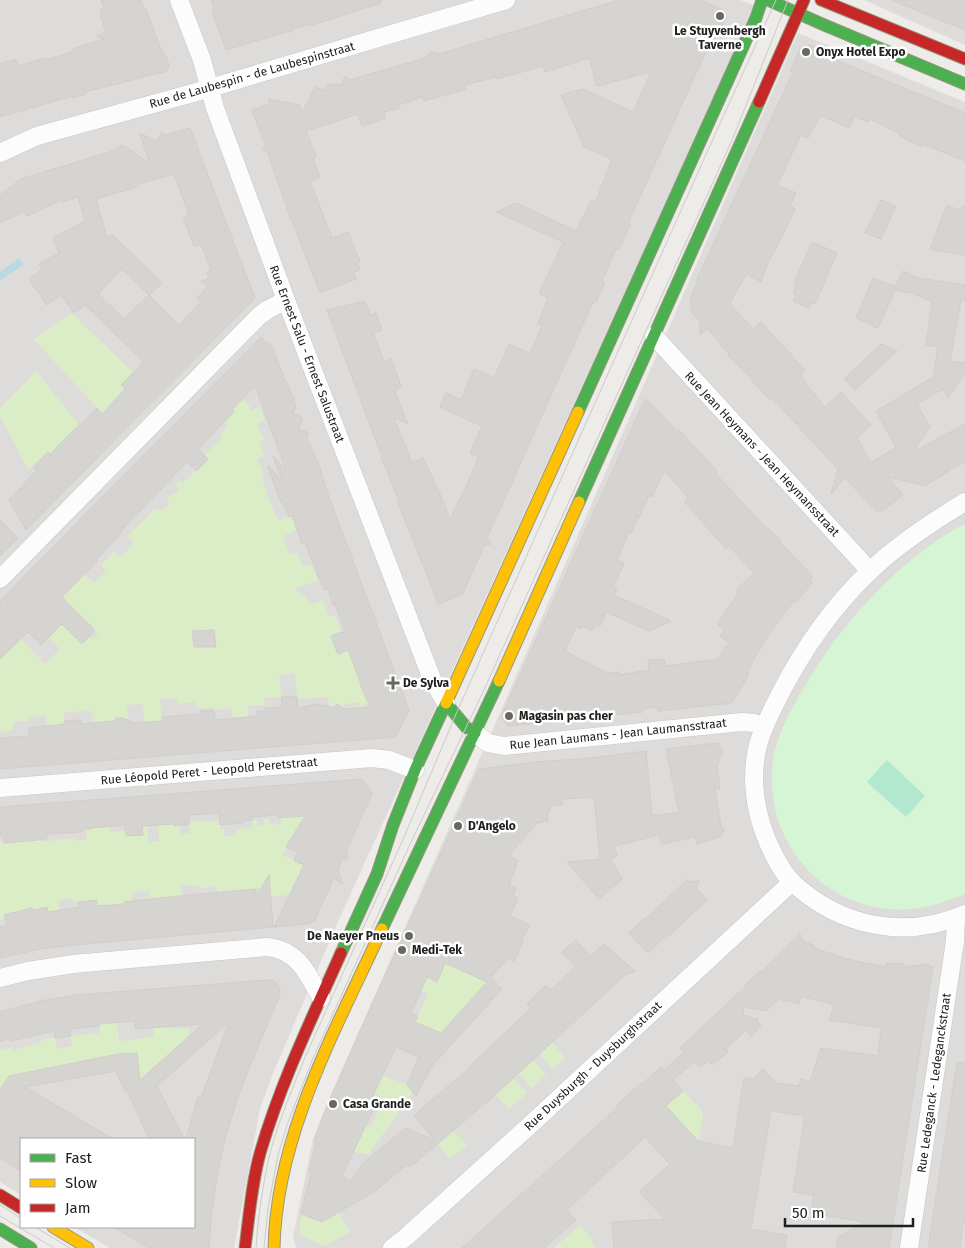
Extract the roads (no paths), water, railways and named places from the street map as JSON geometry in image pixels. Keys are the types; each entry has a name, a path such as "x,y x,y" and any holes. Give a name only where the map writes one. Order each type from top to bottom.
{"main road":[{"path":"245,1248 260,1152 296,1054 379,868 415,770 752,27 762,0"},
{"path":"768,0 965,84"},
{"path":"274,1248 280,1190 288,1158 296,1128 322,1061 424,838 475,733 804,0"},
{"path":"821,0 965,60"},
{"path":"446,703 466,727 475,733"},
{"path":"0,1195 20,1207"},
{"path":"55,1228 88,1248"},
{"path":"0,1229 31,1248"}],"street":[{"name":"Rue Ernest Salu - Ernest Salustraat","path":"179,0 202,60 219,119 286,300 432,679 446,703"},
{"name":"Rue de Laubespin - de Laubespinstraat","path":"0,153 37,136 210,88 506,0"},
{"path":"0,579 259,316 286,300"},
{"name":"Rue Jean Heymans - Jean Heymansstraat","path":"654,336 870,571"},
{"path":"961,916 922,927 888,927 871,924 854,920 829,909 792,882 781,866 762,829 756,802 754,764 764,727 788,677 838,606 870,571 886,557 916,534 965,502"},
{"name":"Rue Jean Laumans - Jean Laumansstraat","path":"475,733 488,743 504,746 742,722 754,723 764,727"},
{"name":"Rue Léopold Peret - Leopold Peretstraat","path":"0,788 372,758 390,760 415,770"},
{"name":"Rue Duysburgh - Duysburghstraat","path":"392,1248 522,1132 792,882"},
{"name":"Rue Ledeganck - Ledeganckstraat","path":"909,1248 955,940 961,916"},
{"path":"0,978 28,971 73,964 267,947 280,949 299,963 322,998"}],"water":[{"path":"19,258 24,264 0,281 0,272"}],"tram line":[{"path":"256,1248 261,1200 270,1153 306,1055 405,835 456,714 776,0"},
{"path":"264,1248 268,1208 278,1155 287,1125 313,1058 411,842 483,692 733,138 788,0"},
{"path":"0,1205 20,1217"},
{"path":"0,1216 20,1228"},
{"path":"20,1228 54,1248"},
{"path":"37,1228 70,1248"}],"place":[{"name":"Le Stuyvenbergh Taverne","path":"720,16"},
{"name":"Onyx Hotel Expo","path":"806,52"},
{"name":"De Sylva","path":"393,683"},
{"name":"Magasin pas cher","path":"509,716"},
{"name":"D'Angelo","path":"458,826"},
{"name":"De Naeyer Pneus","path":"409,936"},
{"name":"Medi-Tek","path":"402,950"},
{"name":"Casa Grande","path":"333,1104"}]}
